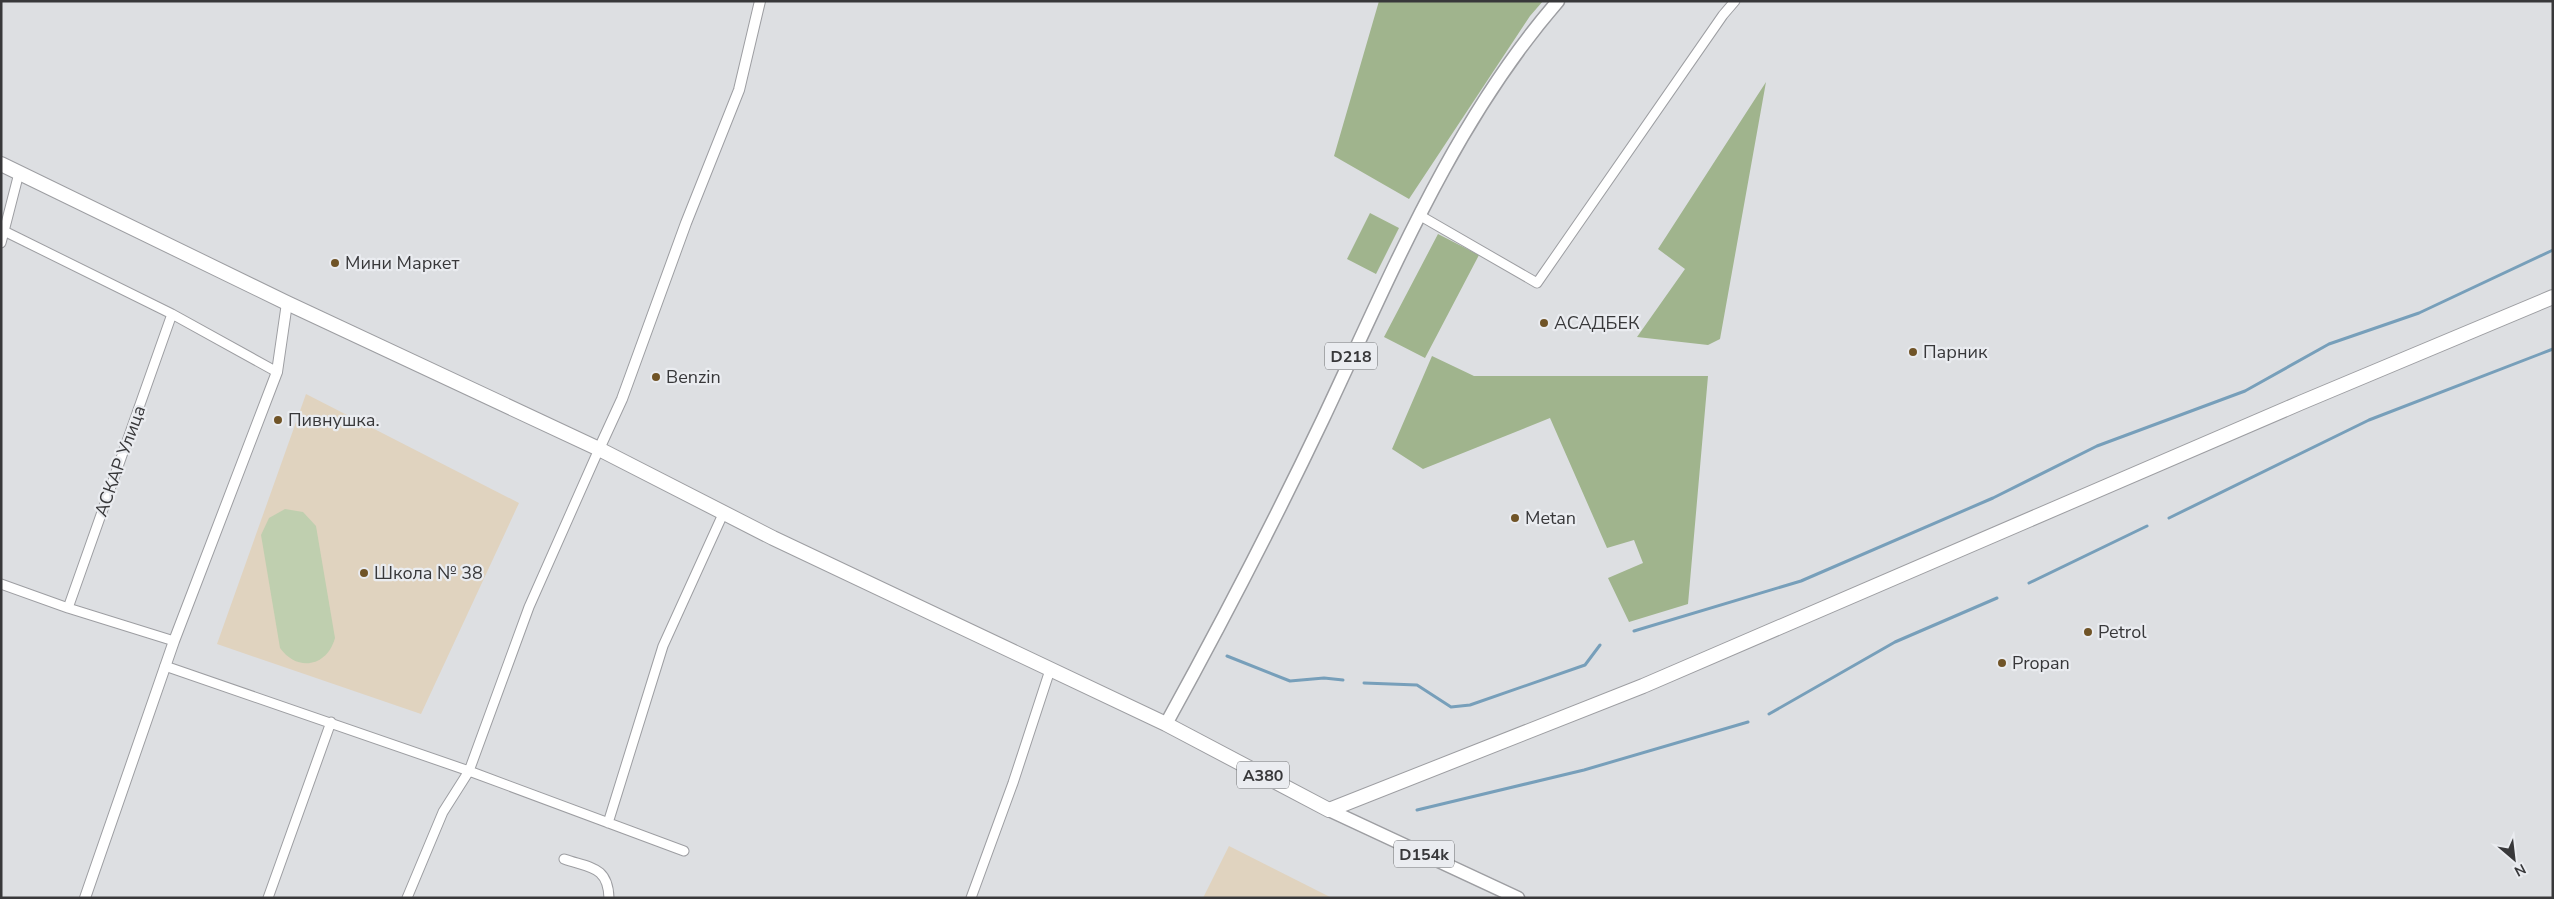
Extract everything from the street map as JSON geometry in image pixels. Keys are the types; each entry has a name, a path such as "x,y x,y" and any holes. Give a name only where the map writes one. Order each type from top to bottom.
{"highway":[{"name":"A380","path":"1,164 287,303 599,449 723,514 1166,724 1329,810"},
{"path":"1329,810 1643,686 2282,411 2553,297"}],"main road":[{"name":"D218","path":"1166,724 1214,635 1323,419 1368,319 1419,215 1477,113 1538,24 1558,1"},
{"name":"D154k","path":"1329,810 1518,898"}],"street":[{"path":"407,898 442,812 469,771 530,607 622,399 686,223 739,90 760,1"},
{"path":"1419,215 1537,283 1723,15 1735,1"},
{"path":"1,243 19,173"},
{"path":"4,231 172,314 277,372"},
{"path":"85,898 174,641 277,372 287,303"},
{"name":"АСКАР Улица","path":"68,608 172,314"},
{"path":"608,822 663,646 723,514"},
{"path":"1,584 68,608 174,641"},
{"path":"166,666 469,771 684,851"},
{"path":"971,898 1013,783 1050,670"},
{"path":"268,898 331,722"},
{"path":"564,859 599,872 608,882 609,898"}],"shaded area":[{"name":"Школа № 38","path":"306,394 519,503 421,714 217,644"},
{"path":"1229,846 1332,898 1203,898"}],"green space":[{"path":"1379,1 1543,1 1530,16 1409,199 1334,156"},
{"path":"1766,82 1720,339 1708,345 1637,337 1685,269 1658,249"},
{"path":"1370,213 1399,228 1376,274 1347,259"},
{"path":"1438,234 1479,255 1425,358 1384,337"},
{"path":"1432,356 1474,376 1708,376 1688,604 1629,622 1608,578 1643,563 1634,540 1607,548 1550,418 1423,469 1392,449"},
{"path":"285,509 303,512 316,526 335,638 331,648 325,655 311,663 295,661 280,648 261,535 269,518"}],"waterway":[{"path":"1634,631 1801,581 1993,498 2097,446 2245,391 2329,344 2419,313 2553,250"},
{"path":"2169,518 2369,420 2553,349"},
{"path":"2029,583 2147,526"},
{"path":"1769,714 1895,642 1997,598"},
{"path":"1364,683 1417,685 1451,707 1470,705 1585,665 1600,645"},
{"path":"1227,656 1290,681 1324,678 1343,680"},
{"path":"1417,810 1584,770 1748,722"}],"place":[{"name":"Мини Маркет","path":"335,263"},
{"name":"АСАДБЕК","path":"1544,323"},
{"name":"Парник","path":"1913,352"},
{"name":"Benzin","path":"656,377"},
{"name":"Пивнушка.","path":"278,420"},
{"name":"Metan","path":"1515,518"},
{"name":"Школа № 38","path":"364,573"},
{"name":"Petrol","path":"2088,632"},
{"name":"Propan","path":"2002,663"}]}
